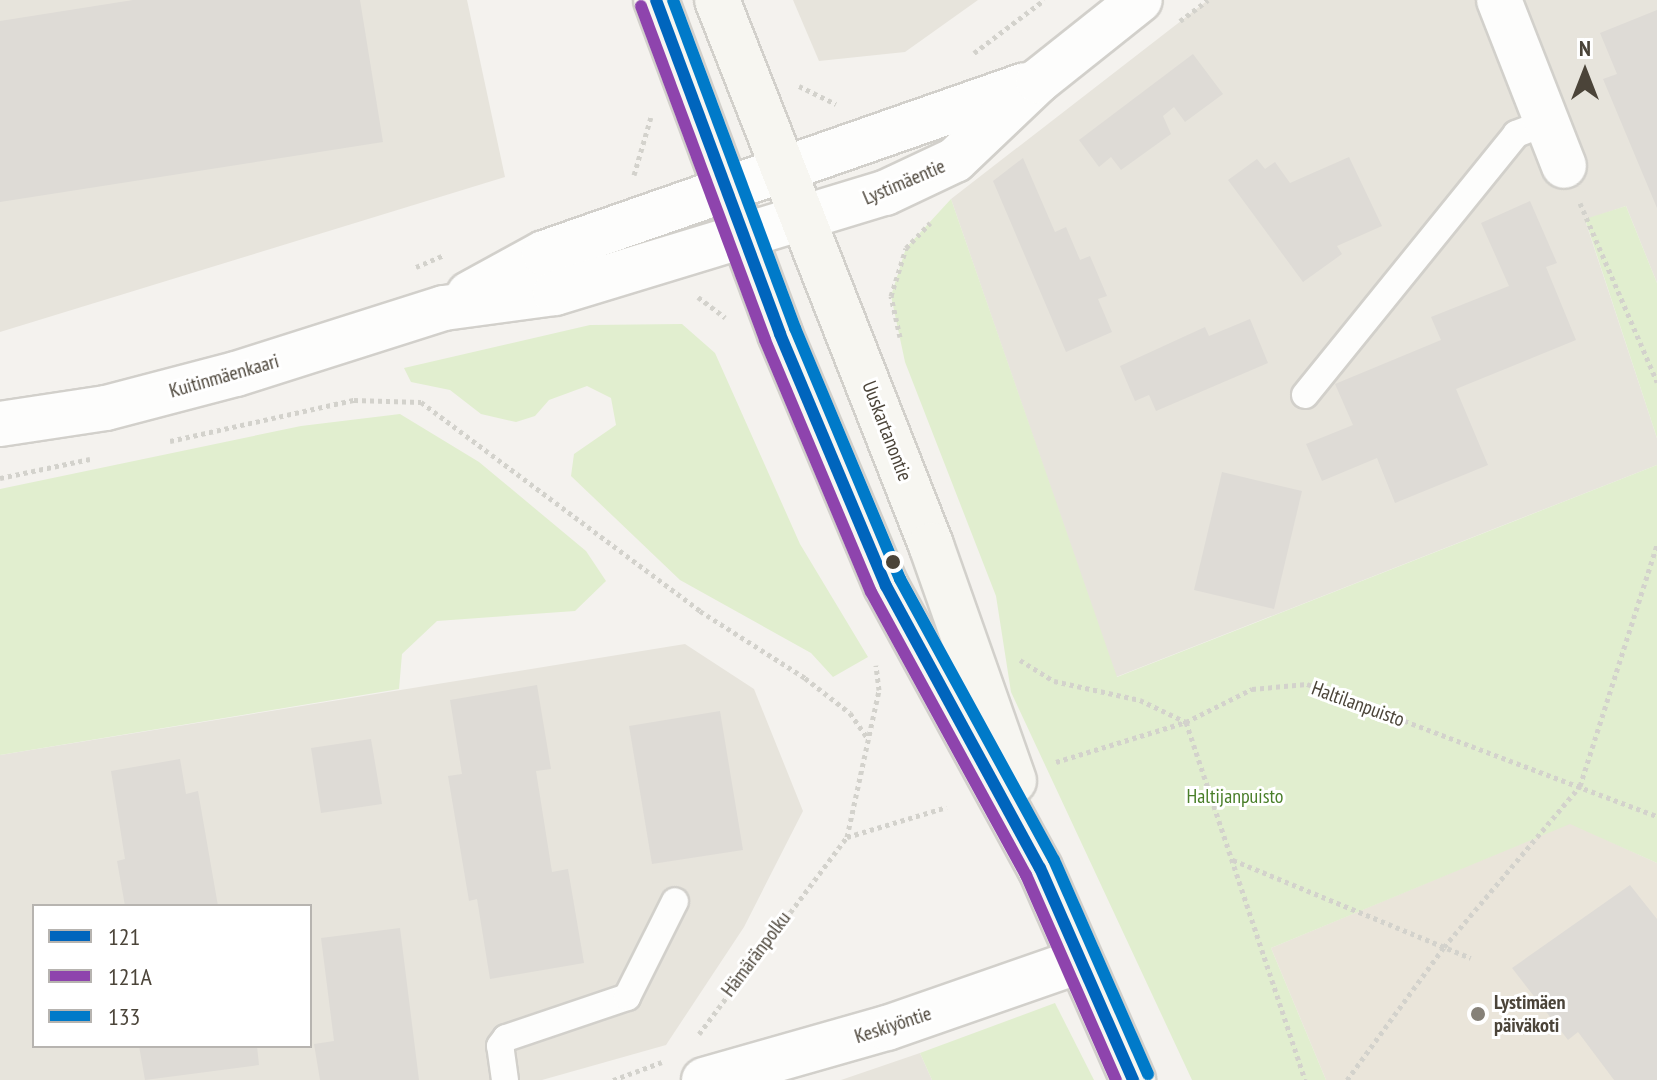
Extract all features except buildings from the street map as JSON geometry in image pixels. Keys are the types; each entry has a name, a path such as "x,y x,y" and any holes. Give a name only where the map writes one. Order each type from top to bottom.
{"main road":[{"name":"Uuskartanontie","path":"656,0 744,239 886,586 1040,868 1133,1080"},
{"name":"Uuskartanontie","path":"717,0 808,220 992,708 1040,868"}],"street":[{"name":"Lystimäentie","path":"744,239 808,220 955,160 1038,81 1140,0"},
{"path":"1499,0 1564,166"},
{"name":"Lystimäentie","path":"725,188 1038,81"},
{"name":"Kuitinmäenkaari","path":"444,308 544,253 725,188"},
{"name":"Kuitinmäenkaari","path":"0,424 106,408 222,378 444,308 555,293 744,239"},
{"name":"Keskiyöntie","path":"690,1068 887,1028 1079,961"}],"lane":[{"path":"1305,395 1516,134 1548,122"},
{"path":"505,1080 500,1046 506,1038 627,997 675,901"}],"path":[{"path":"1564,166 1657,382"},
{"path":"622,177 633,172"},
{"path":"399,273 457,250"},
{"path":"891,296 902,349"},
{"path":"159,443 354,400 421,402 700,611 805,678 850,713 869,740"},
{"path":"0,478 100,456"},
{"path":"1347,1080 1444,947 1580,786 1657,545"},
{"path":"1015,647 1019,660 1054,681 1140,700 1186,722 1305,1080"},
{"path":"875,660 879,690 847,837 947,807"},
{"name":"Haltilanpuisto","path":"1056,762 1186,722 1252,689 1307,684 1657,816"},
{"name":"Hämäränpolku","path":"696,1038 847,837"},
{"path":"1232,859 1471,958"},
{"path":"613,1080 690,1068"}],"shaded area":[{"path":"0,0 467,0 505,177 0,332"},
{"path":"793,0 978,0 905,52 819,61"},
{"path":"1208,0 1657,0 1657,283 1626,206 1585,220 1657,438 1657,465 1116,677 951,199"},
{"path":"685,644 754,689 803,811 744,927 666,1045 542,1080 0,1080 0,755"},
{"name":"Lystimäen päiväkoti","path":"1570,823 1657,863 1657,1080 1326,1080 1271,948"},
{"path":"920,1053 932,1080 841,1080"}],"green space":[{"name":"Haltijanpuisto","path":"951,199 1117,677 1657,465 1657,863 1570,824 1271,948 1326,1080 1192,1080 1011,692 996,596 905,362 891,296 906,248"},
{"path":"1626,206 1657,283 1657,438 1585,219"},
{"path":"682,324 715,353 800,544 868,657 833,677 811,653 680,580 571,476 574,454 616,425 611,398 587,386 549,400 535,416 516,422 481,414 450,390 411,382 404,368 590,325"},
{"path":"400,414 479,462 586,551 606,581 575,611 437,621 402,654 399,689 0,755 0,489 301,426"},
{"path":"1055,1003 1094,1080 932,1080 920,1053"}],"transit line":[{"name":"121","path":"656,0 780,334 886,586 1040,868 1133,1080"},
{"name":"133","path":"673,0 795,328 900,579 1054,860 1148,1074"},
{"name":"121A","path":"641,6 765,340 871,592 1026,875 1116,1080"}],"place":[{"name":"Lystimäen päiväkoti","path":"1478,1014"}]}
